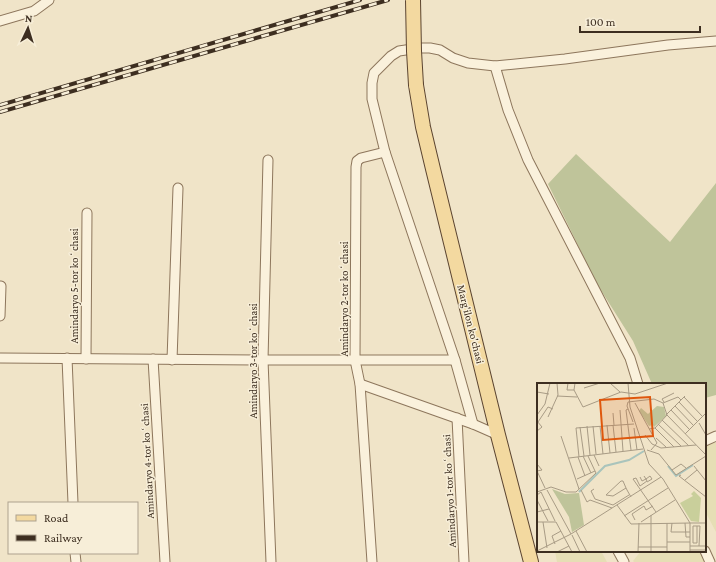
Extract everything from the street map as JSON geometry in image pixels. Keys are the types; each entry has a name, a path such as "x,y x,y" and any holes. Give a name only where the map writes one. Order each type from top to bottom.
{"main road":[{"name":"Marg'ilon ko'chasi","path":"413,0 413,45 416,85 423,127 498,435 531,562"}],"street":[{"path":"0,21 34,11 50,0"},
{"path":"473,424 455,360 385,152 372,99 372,83 374,73 390,56 399,51 419,48 440,50 453,58 468,63 495,66 565,59 668,45 716,41"},
{"path":"495,66 508,110 528,160 630,358 638,383"},
{"name":"Amindaryo 2-tor koʻchasi","path":"372,562 360,384 355,360 356,167 357,161 361,158 385,152"},
{"name":"Amindaryo 3-tor koʻchasi","path":"268,160 263,360 271,562"},
{"path":"172,360 178,188"},
{"name":"Amindaryo 5-tor koʻchasi","path":"86,359 87,213"},
{"path":"0,316 1,286"},
{"path":"0,358 153,360 455,360"},
{"name":"Amindaryo 5-tor koʻchasi","path":"67,358 73,502"},
{"name":"Amindaryo 4-tor koʻchasi","path":"153,360 165,562"},
{"path":"360,384 457,418 498,435"},
{"name":"Amindaryo 1-tor koʻchasi","path":"457,418 464,562"},
{"path":"706,441 716,436"},
{"path":"619,552 624,562"},
{"path":"705,552 710,562"}],"shaded area":[{"path":"706,440 716,443 716,532 706,513"},
{"path":"706,544 716,562 634,562 633,561 640,552 706,552"},
{"path":"555,552 602,552 607,562 557,562"}],"green space":[{"path":"576,154 670,242 716,183 716,395 706,398 706,383 652,383 633,341 597,284 548,184"}],"railway":[{"path":"0,105 360,0"},
{"path":"0,112 388,0"}]}
